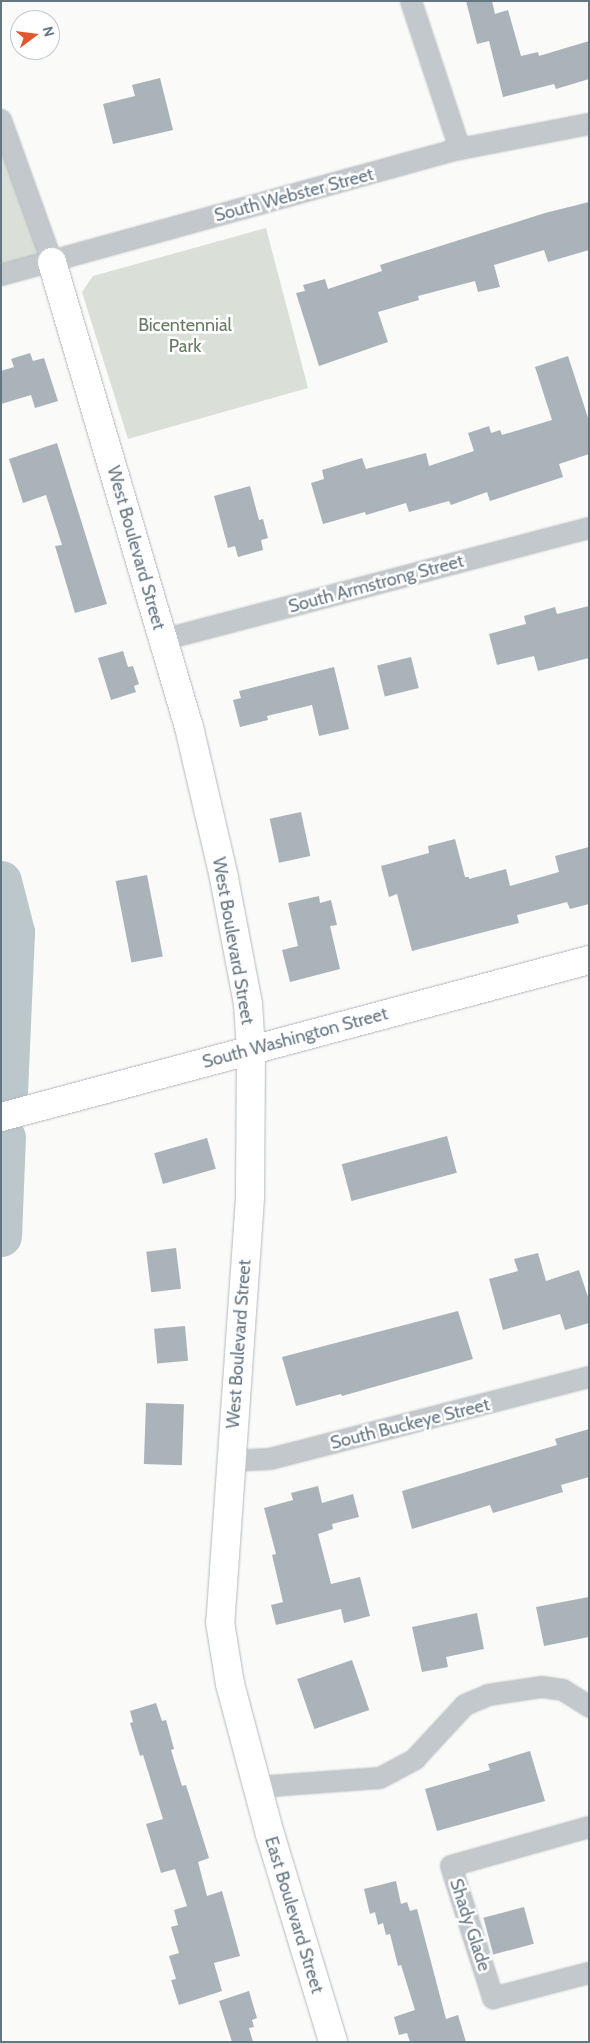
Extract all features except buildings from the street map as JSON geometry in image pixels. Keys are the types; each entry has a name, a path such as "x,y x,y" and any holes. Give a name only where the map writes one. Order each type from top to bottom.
{"main road":[{"name":"West Boulevard Street","path":"52,262 189,727 224,878 248,1004 251,1050 250,1198 220,1622 230,1684 257,1787"},
{"name":"South Washington Street","path":"1,1117 589,960"},
{"name":"East Boulevard Street","path":"257,1787 334,2042"}],"street":[{"path":"411,1 460,149"},
{"path":"1,120 52,262"},
{"name":"South Webster Street","path":"1,275 460,149 589,124"},
{"name":"South Armstrong Street","path":"162,640 589,528"},
{"name":"South Buckeye Street","path":"230,1461 270,1459 589,1377"},
{"path":"257,1787 380,1778 415,1759 465,1705 488,1695 542,1687 563,1690 589,1706"},
{"name":"Shady Glade","path":"589,1827 451,1866 493,1998 589,1972"}],"green space":[{"path":"1,120 52,262 1,275"},
{"name":"Bicentennial Park","path":"266,228 308,388 128,439 82,292 93,276"}],"waterway":[{"path":"1,881 14,932 7,1094"},
{"path":"1,1236 5,1137"}]}
